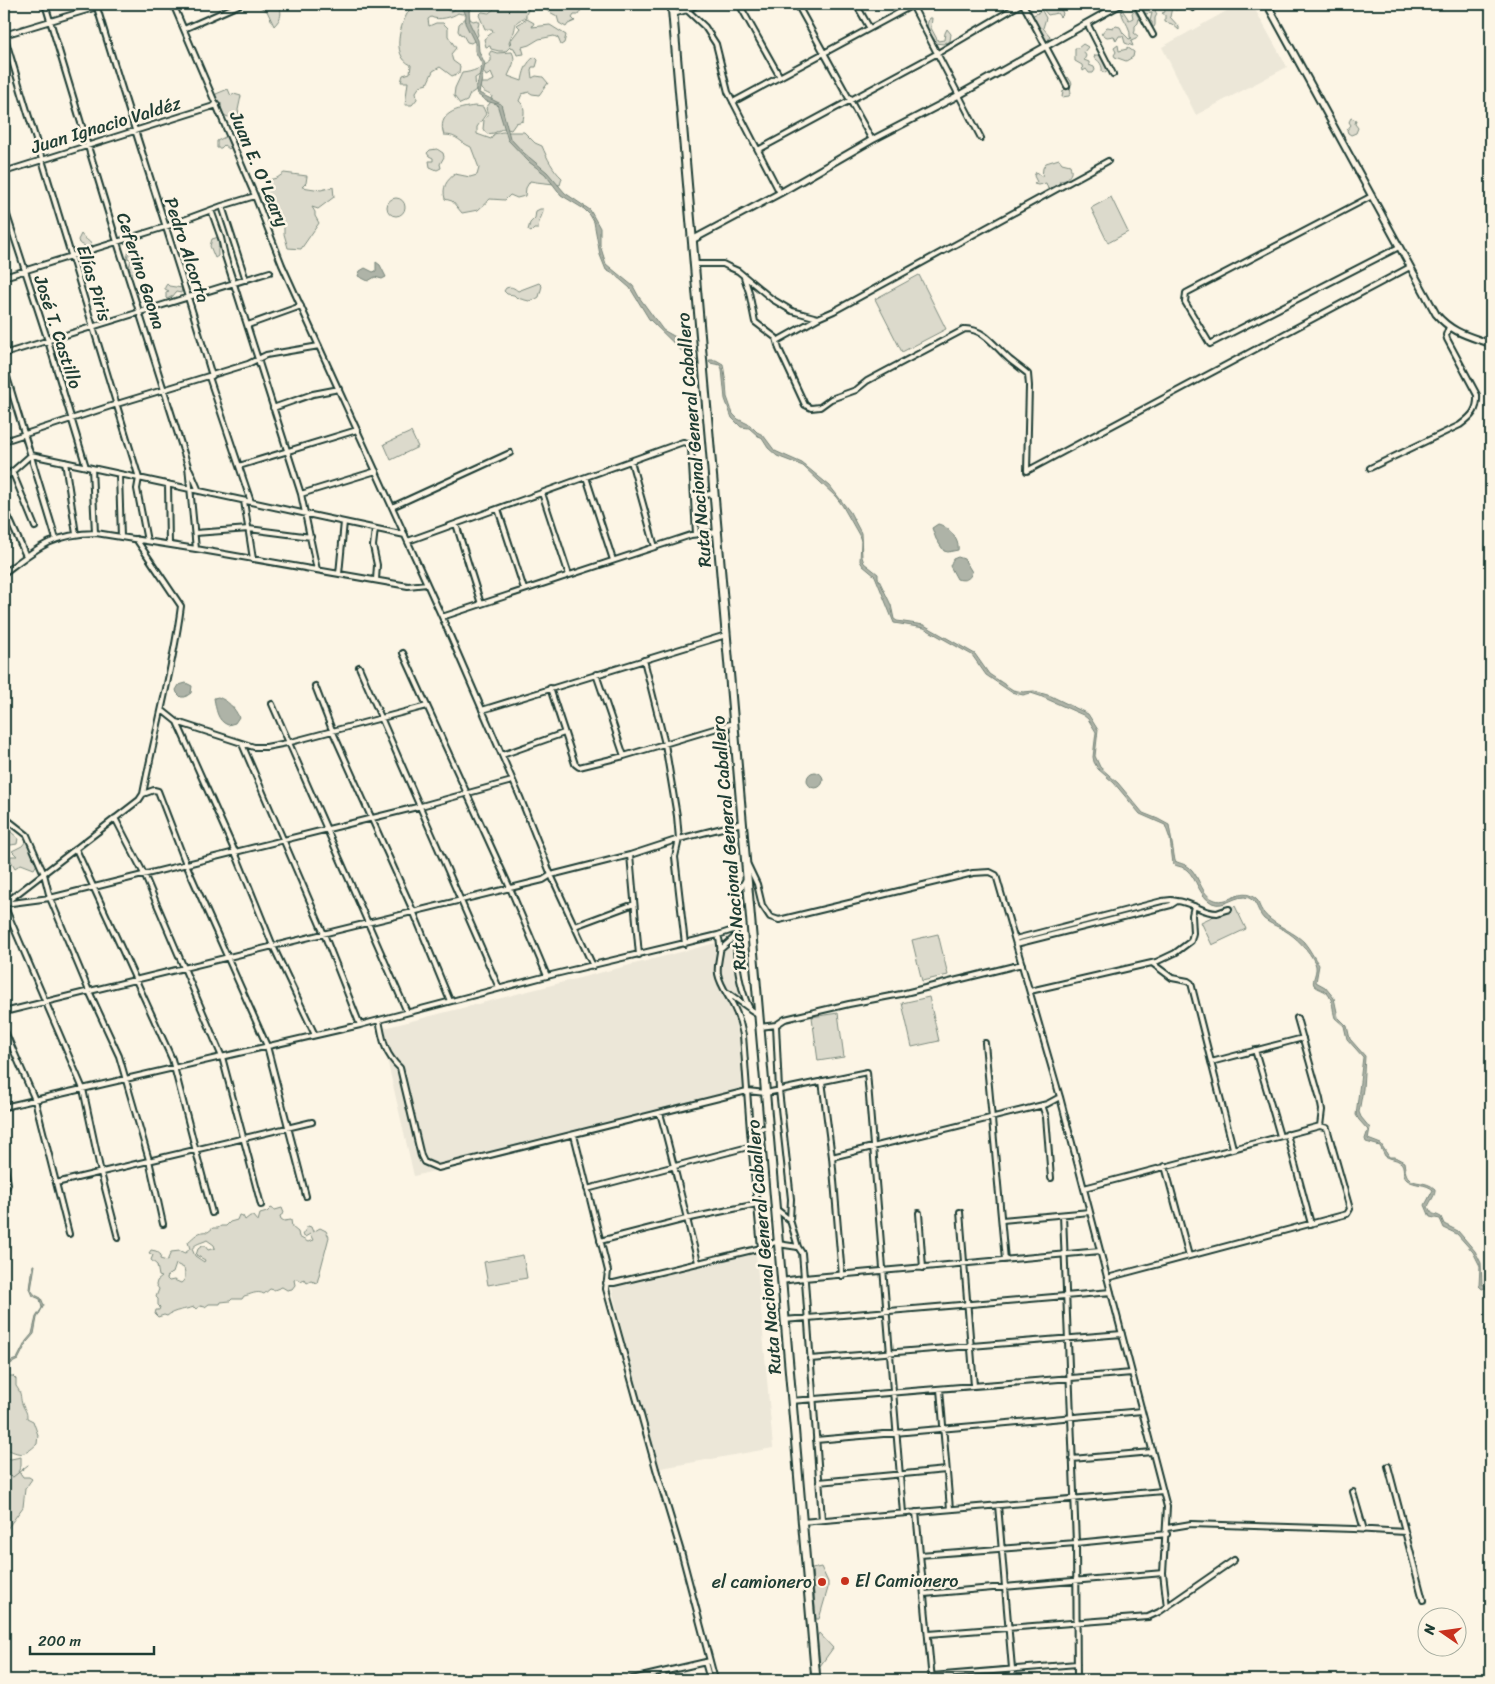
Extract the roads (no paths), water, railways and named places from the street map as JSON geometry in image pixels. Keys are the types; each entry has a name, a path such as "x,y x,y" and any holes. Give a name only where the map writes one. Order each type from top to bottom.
{"highway":[{"name":"Ruta Nacional General Caballero","path":"672,4 816,1680"}],"street":[{"name":"Ceferino Gaona","path":"45,4 117,242 188,466 196,549"},
{"path":"4,35 97,5 107,4"},
{"name":"Juan E. O'Leary","path":"173,4 255,196 282,265 442,617 593,966"},
{"path":"184,29 241,4"},
{"path":"672,14 699,4"},
{"path":"739,4 780,77"},
{"path":"797,4 872,140"},
{"path":"856,4 869,27"},
{"path":"733,102 913,4 981,138"},
{"path":"758,150 938,53 1022,4 1067,86"},
{"path":"692,240 780,193 872,140 959,95 1121,4"},
{"path":"1136,4 1153,35"},
{"path":"1190,4 1193,8"},
{"path":"1267,4 1436,314 1455,332 1491,344"},
{"name":"Pedro Alcorta","path":"97,5 134,131 189,297 212,376 209,377 251,502"},
{"path":"687,10 705,27 716,44 728,92 780,193"},
{"path":"1087,23 1113,74"},
{"name":"Elías Piris","path":"4,35 139,478 137,489 147,541"},
{"name":"Juan Ignacio Valdéz","path":"4,172 217,106"},
{"path":"777,341 1108,161"},
{"path":"4,277 165,227 255,196"},
{"path":"1372,196 1186,293 1185,302 1210,344 1399,246"},
{"name":"José T. Castillo","path":"4,206 48,341 86,467"},
{"path":"222,206 246,280"},
{"path":"211,210 301,494 317,570"},
{"path":"694,264 722,264 738,271 792,311 818,318"},
{"path":"744,277 755,322 776,338 804,405 811,408 820,407 832,399 856,390 867,381 965,329 975,329 991,340 1008,358 1028,374 1030,386 1027,471 1410,267"},
{"path":"4,354 270,272"},
{"path":"248,325 301,306"},
{"path":"1370,468 1460,424 1468,419 1478,405 1477,395 1447,339 1446,334 1449,327"},
{"path":"4,441 117,404 212,376 248,364 266,355 319,346"},
{"path":"4,367 56,539"},
{"path":"273,408 313,394 339,389"},
{"path":"239,466 357,430"},
{"path":"408,542 683,442 691,446 696,534"},
{"path":"392,507 510,453"},
{"path":"31,455 405,535"},
{"path":"4,479 31,455"},
{"path":"631,461 655,547"},
{"path":"65,462 76,534"},
{"path":"188,466 199,491"},
{"path":"92,468 95,533"},
{"path":"12,471 35,528"},
{"path":"301,494 376,472"},
{"path":"119,474 121,537"},
{"path":"586,478 613,560"},
{"path":"168,484 169,544"},
{"path":"542,493 569,575"},
{"path":"694,498 715,493"},
{"path":"244,500 253,559"},
{"path":"4,508 26,556"},
{"path":"498,509 524,590"},
{"path":"339,574 344,522"},
{"path":"456,524 481,604"},
{"path":"195,534 249,529 311,537"},
{"path":"375,529 373,546 378,565 376,580"},
{"path":"442,617 696,534 718,532"},
{"path":"4,573 48,542 76,534 95,533 169,544 408,586 427,584"},
{"path":"4,905 139,800 143,794 154,736 162,710 181,606 136,539"},
{"path":"482,710 726,634"},
{"path":"403,653 510,888 547,976"},
{"path":"644,660 665,744 677,816 679,839 675,856 685,944"},
{"path":"359,667 499,988"},
{"path":"596,674 624,756"},
{"path":"315,686 332,730 373,818 450,1001"},
{"path":"550,688 575,764 579,767 734,724"},
{"path":"272,704 287,742 407,1012"},
{"path":"162,710 177,722 242,744 266,747 427,706"},
{"path":"177,722 235,852 273,946 315,1035"},
{"path":"502,755 564,733"},
{"path":"242,744 324,934 360,1025"},
{"path":"4,905 50,898 421,806 512,781"},
{"path":"143,794 154,790 158,791 186,864 267,1046 306,1196"},
{"path":"4,817 27,836 44,874 50,898 119,1056 149,1161 163,1224"},
{"path":"115,818 144,874 222,1057 261,1205"},
{"path":"4,1012 544,880 552,875 742,823"},
{"path":"76,849 172,1059 212,1213"},
{"path":"630,855 639,955"},
{"path":"746,861 757,884 762,905 770,918 779,920 973,873 990,872 996,874 1060,1098 1167,1507 1167,1528 1162,1573 1167,1607"},
{"path":"747,878 740,891 736,936 741,980 750,1009"},
{"path":"1016,941 1171,905 1177,901 1216,913 1229,910"},
{"path":"575,926 634,904"},
{"path":"4,905 83,1088 101,1173 118,1238"},
{"path":"1030,991 1152,963 1175,953 1190,941 1193,933 1192,915 1194,906"},
{"path":"4,1107 360,1025 547,976 685,944 736,929"},
{"path":"718,935 721,949 718,975 740,1021 743,1035 761,1248"},
{"path":"721,949 736,936"},
{"path":"1152,963 1172,978 1190,983 1233,1148"},
{"path":"760,1028 776,1025 794,1017 901,994 1022,964"},
{"path":"726,992 758,1014"},
{"path":"1297,1018 1321,1105 1320,1126"},
{"path":"379,1020 385,1050 400,1068 421,1156 424,1162 438,1168 747,1092 766,1093 867,1072 880,1223 885,1311 903,1513"},
{"path":"776,1025 779,1090 791,1199 790,1220 802,1253 822,1520"},
{"path":"4,1030 35,1100 69,1234"},
{"path":"1211,1062 1302,1038"},
{"path":"985,1043 1005,1260"},
{"path":"1255,1050 1280,1136"},
{"path":"822,1081 832,1157 842,1276"},
{"path":"832,1157 992,1118 1042,1105 1060,1098"},
{"path":"1042,1105 1046,1117 1051,1178"},
{"path":"660,1114 675,1166 686,1219 698,1262"},
{"path":"56,1184 312,1122"},
{"path":"1084,1188 1320,1126 1327,1128 1350,1209 1347,1214 1312,1224 1107,1278"},
{"path":"750,1131 763,1128 769,1129"},
{"path":"1286,1134 1312,1224"},
{"path":"574,1135 608,1271 606,1289 682,1555 710,1680"},
{"path":"588,1189 752,1146"},
{"path":"4,1162 8,1184 4,1193"},
{"path":"1165,1166 1189,1256"},
{"path":"600,1240 757,1204"},
{"path":"775,1208 790,1220"},
{"path":"960,1212 974,1386"},
{"path":"1002,1220 1090,1212"},
{"path":"919,1213 923,1268"},
{"path":"1063,1215 1076,1543 1077,1680"},
{"path":"606,1283 614,1283 778,1243 798,1246"},
{"path":"781,1280 842,1276 1100,1251"},
{"path":"784,1320 1111,1292"},
{"path":"810,1359 1122,1334"},
{"path":"791,1401 1132,1373"},
{"path":"940,1389 950,1509"},
{"path":"816,1440 1142,1411"},
{"path":"1072,1459 1152,1452"},
{"path":"1388,1466 1423,1600"},
{"path":"819,1482 946,1470"},
{"path":"802,1522 1162,1491"},
{"path":"1353,1492 1364,1530"},
{"path":"998,1505 1013,1680"},
{"path":"916,1512 932,1678 1012,1668 1077,1664"},
{"path":"1167,1528 1190,1524 1405,1532"},
{"path":"920,1555 1166,1534"},
{"path":"929,1634 1148,1617 1167,1607 1234,1560"},
{"path":"924,1594 1162,1573"},
{"path":"628,1680 707,1661"},
{"path":"707,1661 715,1680"},
{"path":"662,1672 665,1680"}],"waterway":[{"path":"6,1475 13,1477 28,1465"}],"place":[{"name":"El Camionero","path":"845,1581"},
{"name":"el camionero","path":"822,1582"}]}
